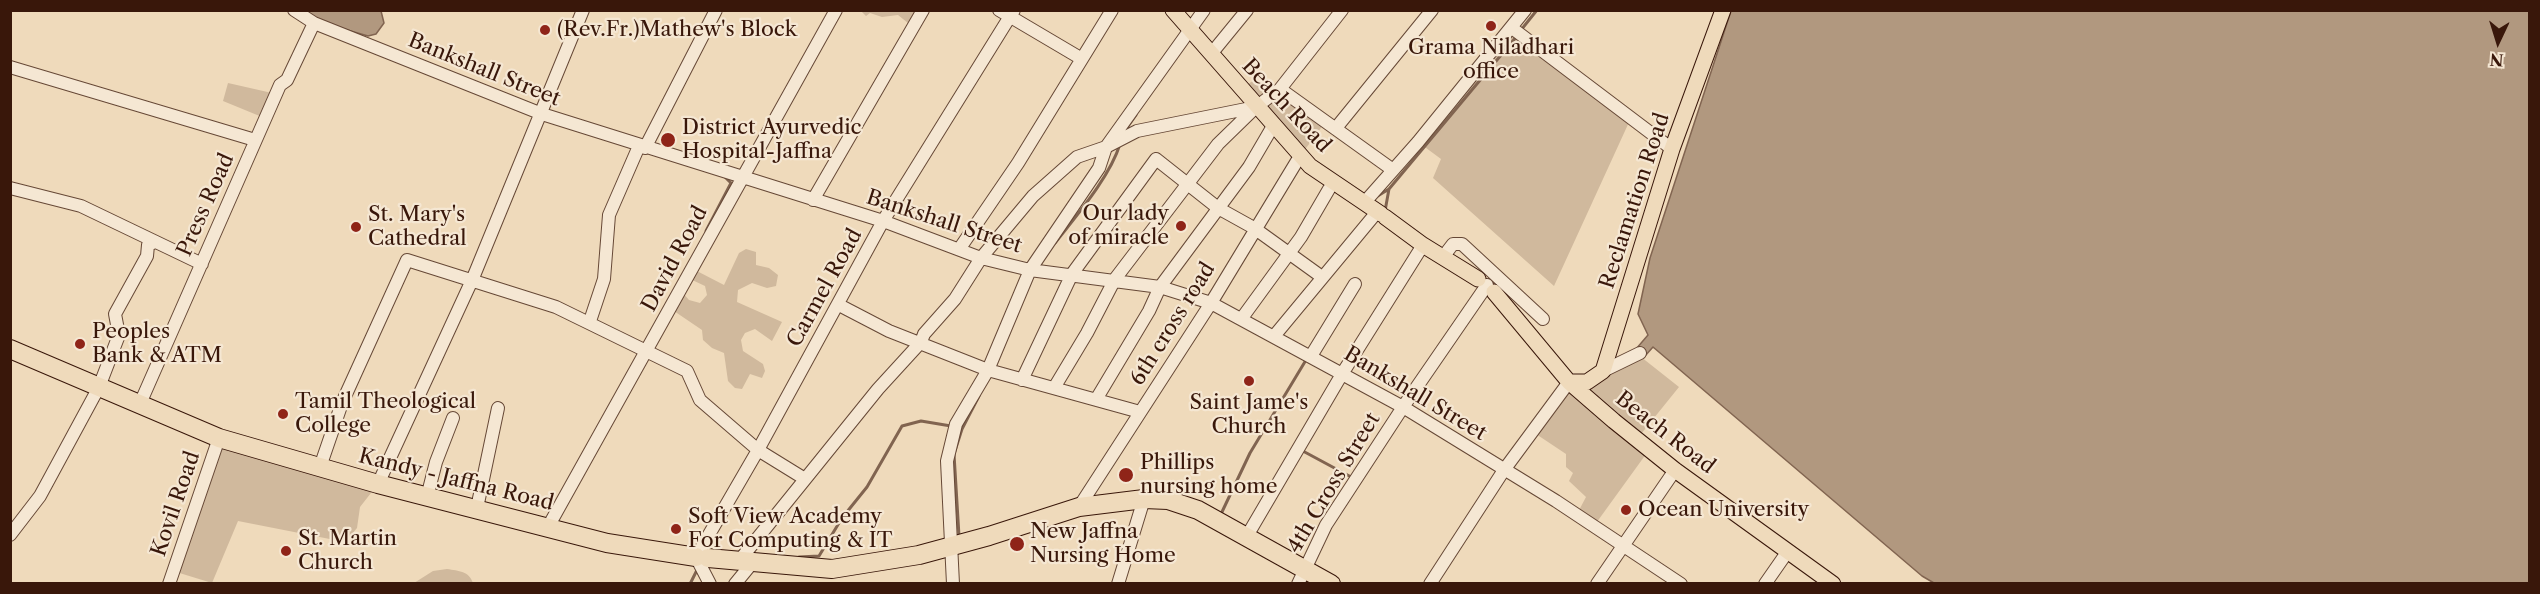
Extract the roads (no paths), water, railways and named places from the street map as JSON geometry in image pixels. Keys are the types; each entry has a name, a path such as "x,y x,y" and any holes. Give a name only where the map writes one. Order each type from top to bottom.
{"highway":[{"name":"Kandy - Jaffna Road","path":"11,348 139,406 219,438 378,484 607,543 702,558 832,569 919,555 989,536 1079,507 1144,499 1188,506 1247,536 1301,576 1331,584"}],"main road":[{"name":"Beach Road","path":"1173,10 1273,126 1331,186 1377,211 1423,245 1485,284 1569,382 1675,470 1833,584"},
{"name":"Reclamation Road","path":"1603,371 1672,149 1723,10"},
{"path":"1569,382 1587,382 1603,371"}],"street":[{"name":"Bankshall Street","path":"294,10 314,23 542,114 883,221 960,248 981,258 1030,270 1114,279 1161,287 1211,303 1275,335 1402,407 1570,510 1681,584"},
{"path":"378,484 473,278 583,10"},
{"path":"590,321 604,279 609,214 642,147 716,10"},
{"name":"David Road","path":"548,527 836,10"},
{"path":"813,200 923,10"},
{"path":"960,248 1018,163 1112,10"},
{"path":"953,584 953,544 947,460 956,424 988,370 1030,270 1096,174 1106,147 1204,10"},
{"path":"1211,54 1247,10"},
{"path":"1054,388 1087,333 1114,279 1218,144 1256,107 1280,89 1342,10"},
{"path":"1336,128 1432,10"},
{"path":"1275,335 1377,211 1393,170 1525,10"},
{"path":"1007,13 1082,59"},
{"name":"Carmel Road","path":"702,558 883,221 1007,13"},
{"name":"Press Road","path":"139,406 280,85 287,80 314,23"},
{"path":"1512,28 1672,149"},
{"path":"10,67 255,140"},
{"path":"1280,89 1393,170"},
{"path":"735,584 746,561 805,478 921,342 924,334 955,299 981,258 1042,189 1077,157 1106,147 1137,131 1256,107"},
{"path":"1097,398 1161,287 1249,167 1273,126"},
{"path":"1022,380 1072,274 1156,159 1218,208 1254,228 1322,277"},
{"name":"6th cross road","path":"1079,507 1211,303 1254,228 1297,160"},
{"path":"1242,318 1289,253 1331,186"},
{"path":"10,188 81,206 202,264"},
{"path":"10,535 40,496 99,387 119,335 117,310 147,256 148,245 155,242"},
{"path":"1443,257 1453,244 1462,244 1543,319"},
{"path":"1247,536 1342,374 1423,245"},
{"path":"320,467 342,403 407,260 473,278 556,307 590,321 687,371 700,400 758,450 805,478"},
{"path":"1311,356 1355,284"},
{"name":"4th Cross Street","path":"1301,576 1326,525 1485,284"},
{"path":"839,305 889,332 921,342 988,370 1097,398 1140,412"},
{"path":"1603,371 1640,353"},
{"path":"1430,584 1504,470 1569,382"},
{"path":"477,508 498,408"},
{"path":"427,497 435,462 453,418"},
{"name":"Kovil Road","path":"169,584 219,438"},
{"path":"1597,584 1675,470"},
{"path":"1118,584 1144,499"},
{"path":"1766,584 1788,551"},
{"path":"702,558 710,584"}],"waterway":[{"path":"1521,30 1537,10"},
{"path":"1376,197 1389,189 1517,36"},
{"path":"1124,132 1136,115"},
{"path":"1055,243 1101,183 1120,144"},
{"path":"706,231 731,183 725,177"},
{"path":"1385,211 1389,189"},
{"path":"1221,514 1250,453 1306,360"},
{"path":"958,427 962,429 979,396"},
{"path":"799,557 819,556 842,518 867,487 902,426 921,421 951,426"},
{"path":"959,536 954,454 962,429"},
{"path":"1301,450 1353,478"},
{"path":"690,584 697,570"}],"place":[{"name":"Grama Niladhari office","path":"1491,26"},
{"name":"(Rev.Fr.)Mathew's Block","path":"545,30"},
{"name":"District Ayurvedic Hospital-Jaffna","path":"668,140"},
{"name":"Our lady of miracle","path":"1181,226"},
{"name":"St. Mary's Cathedral","path":"356,227"},
{"name":"Peoples Bank & ATM","path":"80,344"},
{"name":"Saint Jame's Church","path":"1249,381"},
{"name":"Tamil Theological College","path":"283,414"},
{"name":"Phillips nursing home","path":"1126,475"},
{"name":"Ocean University","path":"1626,510"},
{"name":"Soft View Academy For Computing & IT","path":"676,529"},
{"name":"New Jaffna Nursing Home","path":"1017,544"},
{"name":"St. Martin Church","path":"286,551"}]}
